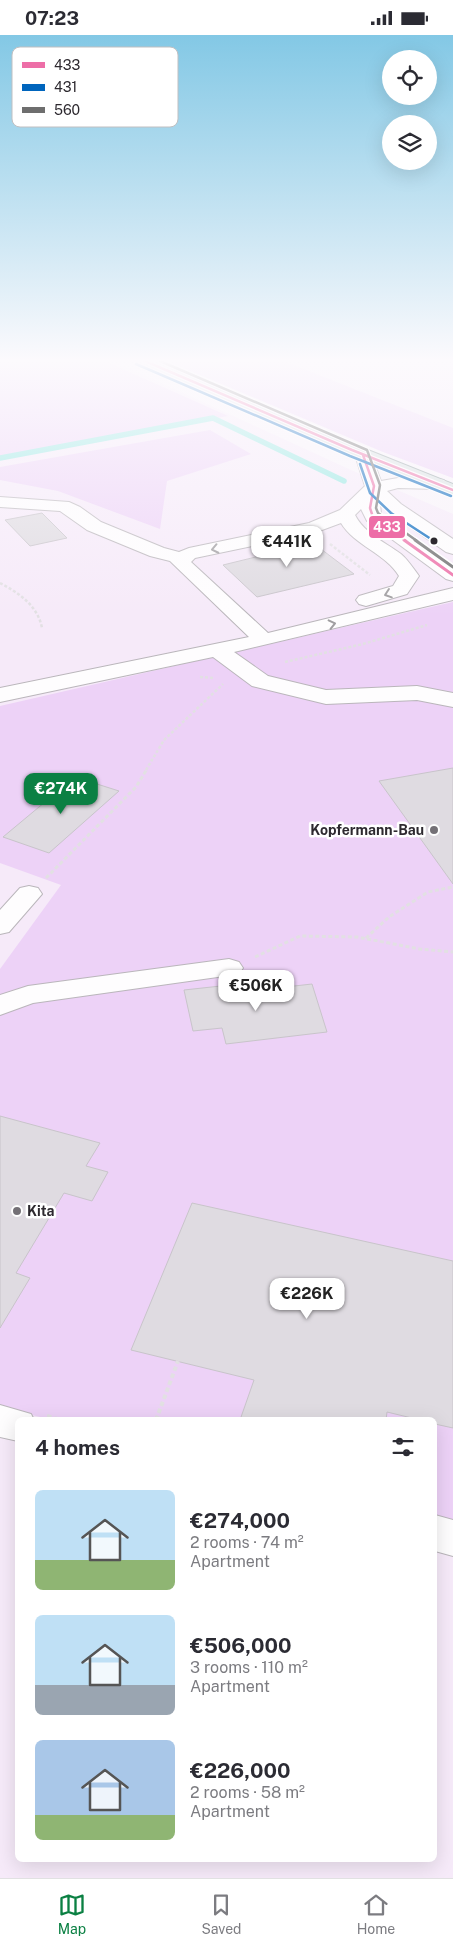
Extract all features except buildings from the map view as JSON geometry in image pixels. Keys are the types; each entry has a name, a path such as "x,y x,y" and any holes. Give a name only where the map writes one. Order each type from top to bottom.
{"main road":[{"path":"338,444 446,487"}],"lane":[{"path":"363,455 374,488 395,508 453,548"},
{"path":"259,636 179,561 190,554 314,527 346,515 362,497 374,488 398,483 446,487"},
{"path":"374,488 370,508 373,517 453,575"},
{"path":"0,502 63,506 74,511 94,526 157,552 183,559"},
{"path":"0,695 216,649 400,590 410,576 405,566 349,523 346,515"},
{"path":"259,636 453,594"},
{"path":"216,649 237,675 326,697 417,693 453,700"},
{"path":"0,926 29,894"},
{"path":"0,1005 28,995 229,968"},
{"path":"0,1421 15,1424"},
{"path":"437,1533 453,1537"}],"path":[{"path":"0,583 26,600 41,619 42,629"},
{"path":"29,894 136,787 164,740 237,675 363,644 435,623"},
{"path":"366,939 389,917 428,892 453,887"},
{"path":"229,968 300,936 366,939 420,949 453,952"},
{"path":"157,1417 178,1361"}],"shaded area":[{"path":"0,444 294,444 453,514 453,1878 0,1878"},
{"path":"0,444 76,444 0,458"},
{"path":"131,444 234,444 251,454 167,481 160,529 58,491 0,480 0,467"},
{"path":"364,444 453,444 453,478"},
{"path":"364,444 453,444 453,478"},
{"path":"453,602 453,1523 437,1519 437,1417 40,1417 0,1407 0,969 61,885 0,863 0,706"}],"waterway":[{"path":"0,458 75,444"},
{"path":"267,444 344,481"}],"transit line":[{"name":"431","path":"322,444 451,496"},
{"name":"433","path":"338,444 453,490"},
{"name":"560","path":"353,444 367,450 380,485 376,508 378,513 453,567"},
{"name":"433","path":"363,455 374,486 370,508 373,517 453,575"},
{"name":"431","path":"360,464 370,493 391,513 434,541"}],"place":[{"name":"Kopfermann-Bau","path":"434,830"},
{"name":"Kita","path":"17,1211"}]}
